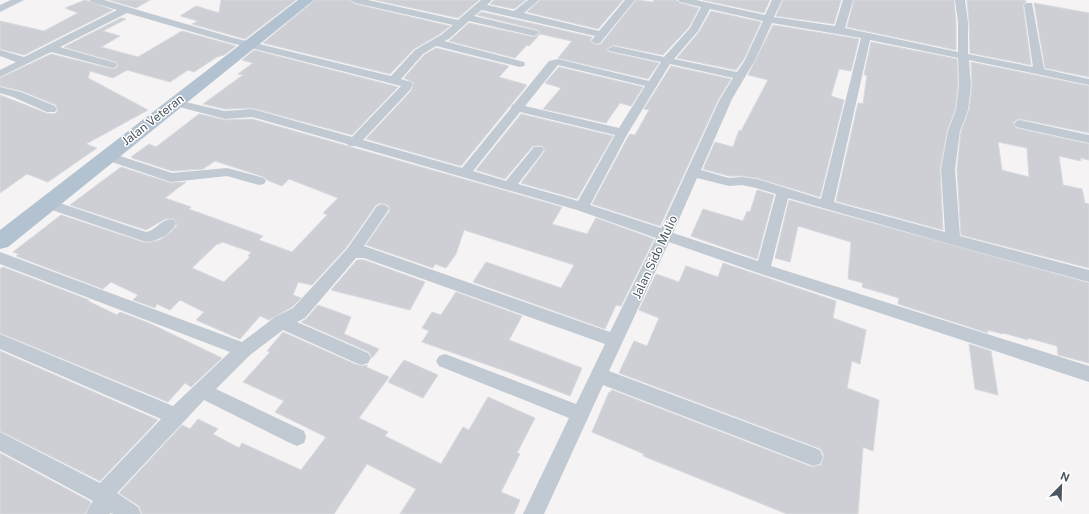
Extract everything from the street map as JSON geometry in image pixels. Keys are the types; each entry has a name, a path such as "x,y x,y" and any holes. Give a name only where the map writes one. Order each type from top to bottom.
{"main road":[{"name":"Jalan Veteran","path":"0,241 307,0"}],"street":[{"path":"0,9 19,0"},
{"path":"94,0 250,44 407,84 406,88 353,142"},
{"path":"355,0 534,33"},
{"path":"517,14 534,0"},
{"path":"594,43 630,0"},
{"path":"683,0 707,5 724,4 768,19 839,30 1089,82"},
{"name":"Jalan Sido Mulio","path":"533,514 694,173 726,100 750,60 777,0"},
{"path":"839,30 848,0"},
{"path":"952,240 948,169 954,131 962,110 965,86 962,56 963,22 960,0"},
{"path":"394,80 419,52 444,37 465,21 483,3 517,14 601,34"},
{"path":"582,207 622,133 668,60 694,29 707,5"},
{"path":"1029,5 1039,72"},
{"path":"0,74 126,9"},
{"path":"826,205 866,36"},
{"path":"434,42 520,64"},
{"path":"50,48 112,65"},
{"path":"613,49 740,76"},
{"path":"0,52 24,61"},
{"path":"464,174 516,107 553,63 558,62 653,85"},
{"path":"0,90 17,94 51,110"},
{"path":"176,103 225,115 256,114 508,188 582,207 762,268 1089,374"},
{"path":"516,107 622,133"},
{"path":"1020,124 1089,139"},
{"path":"508,188 538,150"},
{"path":"108,156 171,178 228,172 259,180"},
{"path":"694,173 730,182 749,182 952,240 1089,276"},
{"path":"762,268 783,192"},
{"path":"48,204 146,238 154,236 169,224"},
{"path":"102,503 176,416 244,350 281,322 299,313 352,253 382,209"},
{"path":"352,253 365,252 615,341"},
{"path":"0,258 244,350"},
{"path":"281,322 362,358"},
{"path":"0,341 176,416"},
{"path":"445,361 580,414"},
{"path":"598,375 813,457"},
{"path":"203,391 297,437"},
{"path":"0,441 102,503 131,514"}],"building":[{"path":"85,0 113,10 24,55 0,49 0,21 44,31 78,13 65,8"},
{"path":"109,0 150,0 136,8"},
{"path":"221,0 296,0 245,39 192,24 198,21 180,16 196,6 219,13"},
{"path":"315,0 349,0 355,4 450,26 440,34 414,49 390,74 263,43"},
{"path":"375,0 479,0 458,18"},
{"path":"494,0 526,0 514,9 490,4"},
{"path":"540,0 623,0 598,29 527,12"},
{"path":"636,0 653,2 654,0 676,0 680,3 699,8 689,27 663,55 613,45 607,49 609,52 659,63 648,79 558,58 572,41 540,34 515,58 449,41 469,23 534,37 540,33 538,30 477,15 482,12 592,37 590,41 596,45 601,44"},
{"path":"703,0 770,0 764,13"},
{"path":"783,0 841,0 834,24 776,16"},
{"path":"854,0 954,0 956,50 847,27"},
{"path":"967,0 1025,0 1026,2 1023,5 1031,65 970,53"},
{"path":"1034,3 1089,13 1089,77 1045,68"},
{"path":"711,11 761,22 744,59 736,70 677,58 699,32"},
{"path":"121,18 126,19 103,31 120,36 101,47 138,57 182,31 236,46 224,55 217,57 194,72 188,70 170,82 127,70 113,78 90,71 88,78 148,110 86,144 97,148 48,182 27,174 0,193 0,95 46,113 55,114 58,110 56,105 22,91 0,86 0,78 51,54 112,69 116,68 118,66 116,62 64,47"},
{"path":"773,25 859,39 851,71 839,69 831,96 844,100 820,197 757,178 729,176 703,169 715,142 733,147 739,130 741,131 768,80 748,75"},
{"path":"871,42 957,59 958,86 955,110 947,131 940,169 943,230 836,201 858,103 863,104 867,75 864,75"},
{"path":"436,48 509,66 499,77 527,85 461,166 366,139 411,91 414,83 404,78 424,55"},
{"path":"254,50 398,87 352,135 252,108 225,109 203,104 243,75 238,74 253,63 242,60"},
{"path":"971,62 1089,86 1089,133 1020,119 1013,123 1016,128 1089,144 1089,160 1080,158 1081,161 1059,156 1063,185 1082,189 1085,203 1089,204 1089,268 961,235 957,169 961,131 969,110 972,86","holes":["998,142 1027,148 1029,177 1002,170"]},
{"path":"671,66 731,79 719,98 660,226 592,204 628,137 630,134 635,135 649,110 644,109"},
{"path":"559,67 643,87 631,106 620,103 606,123 543,109 561,88 545,83"},
{"path":"199,114 225,120 252,119 562,207 552,224 587,234 596,218 654,239 621,306 616,305 605,329 473,282 486,262 561,288 574,265 464,230 456,254 446,268 435,264 433,268 366,245 390,210 388,205 381,203 376,205 346,248 312,285 298,282 293,295 301,298 292,307 269,320 260,316 240,339 196,320 204,312 180,300 170,310 157,304 155,308 133,300 138,295 111,282 103,289 16,256 19,254 13,252 61,215 146,243 160,240 171,232 177,225 174,219 165,219 146,230 70,205 121,167 171,183 186,182 165,198 191,207 189,209 263,236 259,240 292,252 327,215 323,213 338,198 289,179 282,186 267,180 264,177 215,161 203,169 172,171 131,157 149,144 156,147","holes":["222,242 251,252 248,256 250,257 224,282 192,268 217,244"]},
{"path":"521,114 613,136 577,199 521,183 545,151 542,146 533,146 505,179 476,170"},
{"path":"757,190 774,195 757,259 691,236 703,209 743,221 747,211 750,212"},
{"path":"789,200 1089,283 1089,363 1058,355 1057,346 1028,338 1028,340 987,330 988,333 898,304 899,298 862,287 863,283 848,279 851,242 798,226 790,262 775,258"},
{"path":"357,260 364,260 425,282 410,310 331,290"},
{"path":"723,263 836,301 833,318 866,330 860,364 852,361 847,388 879,400 873,451 863,447 858,514 787,514 643,456 644,454 592,432 609,392 610,393 612,390 812,467 821,465 824,456 821,449 619,373 634,341 647,346 659,318 639,310 656,274 679,282 686,266 718,277"},
{"path":"3,267 89,300 88,301 117,315 120,312 149,323 222,358 191,387 185,383 168,402 0,333 0,269"},
{"path":"456,292 522,316 509,340 582,368 570,396 511,373 422,342 429,331 422,328 432,312 441,315"},
{"path":"318,305 351,317 344,334 379,349 372,358 369,352 301,322 306,319"},
{"path":"283,332 355,364 362,366 368,365 366,367 389,377 359,418 388,432 385,436 441,464 463,427 469,430 488,397 535,418 517,453 520,454 501,492 520,500 514,514 400,514 416,489 367,464 334,514 142,514 139,506 119,493 182,425 190,429 198,419 218,429 213,434 239,448 242,443 301,470 326,437 275,412 284,401 243,382 270,352 267,351"},
{"path":"969,344 991,351 998,395 975,389"},
{"path":"0,351 158,420 100,481 0,431"},
{"path":"404,360 438,375 423,398 388,382"},
{"path":"0,453 91,502 85,514 0,514"}]}
